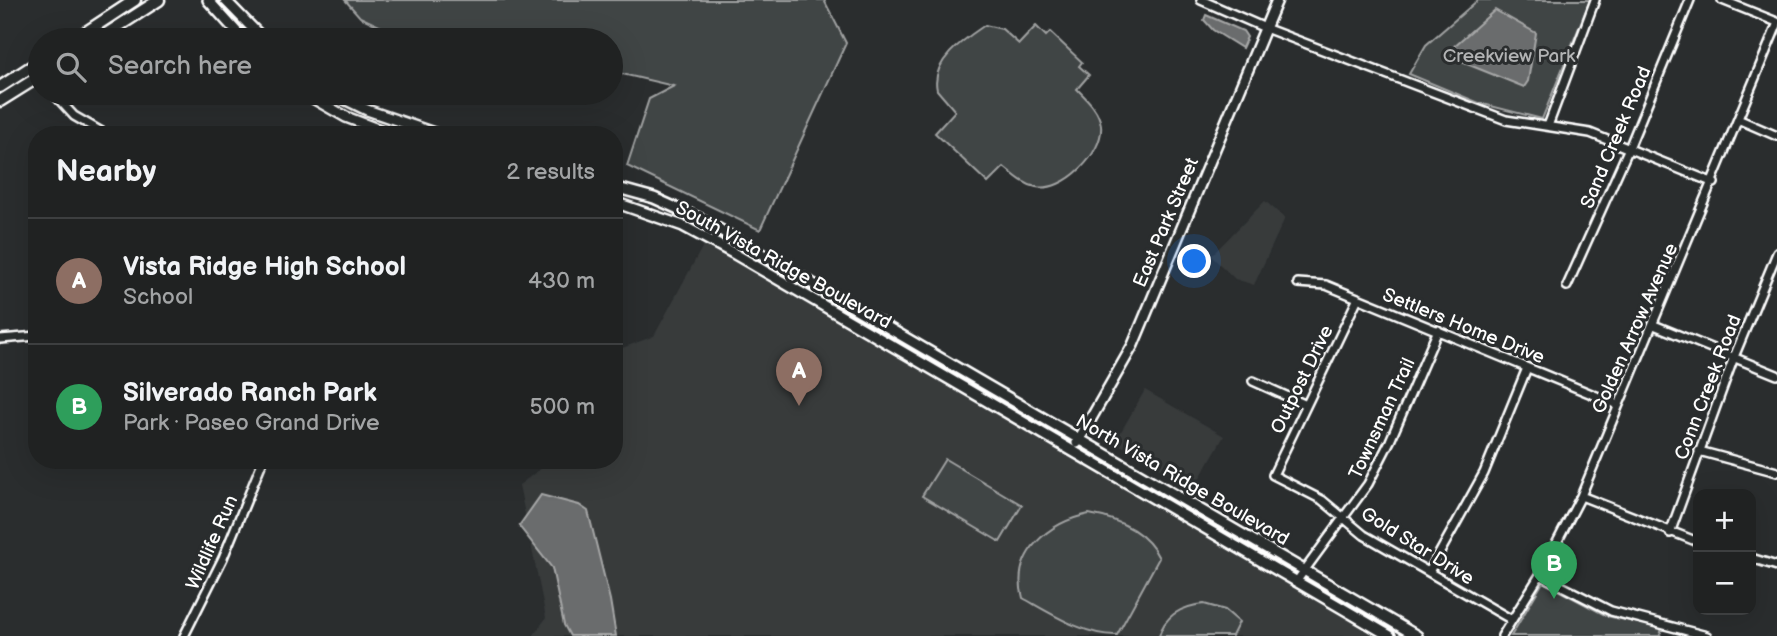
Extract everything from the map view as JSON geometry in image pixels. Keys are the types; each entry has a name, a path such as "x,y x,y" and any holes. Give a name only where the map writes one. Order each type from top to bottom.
{"main road":[{"path":"92,28 135,0"},
{"path":"116,28 159,0"},
{"path":"0,87 28,73"},
{"path":"0,101 28,77"}],"street":[{"path":"208,0 233,28"},
{"path":"225,0 252,28"},
{"path":"1201,0 1265,29 1506,120 1590,133 1714,183"},
{"name":"East Park Street","path":"1073,450 1133,345 1277,0"},
{"path":"1548,126 1595,0"},
{"name":"Sand Creek Road","path":"1567,286 1629,148 1690,0"},
{"path":"1722,0 1777,23"},
{"name":"Golden Arrow Avenue","path":"1503,636 1540,575 1581,496 1616,404 1654,325 1714,183 1777,23"},
{"path":"64,105 74,117 90,126"},
{"path":"325,105 370,126"},
{"path":"357,105 414,126"},
{"path":"1740,120 1777,136"},
{"name":"South Vista Ridge Boulevard","path":"623,189 654,198 705,221 931,352"},
{"name":"South Vista Ridge Boulevard","path":"623,205 683,226 932,367"},
{"name":"Conn Creek Road","path":"1670,533 1734,357 1777,253"},
{"name":"Settlers Home Drive","path":"1298,283 1326,285 1616,404"},
{"name":"Outpost Drive","path":"1273,475 1304,404 1358,298"},
{"path":"1654,325 1777,374"},
{"name":"Townsman Trail","path":"1296,582 1363,494 1390,441 1438,330"},
{"path":"0,339 28,337"},
{"name":"North Vista Ridge Boulevard","path":"931,352 1417,636"},
{"name":"North Vista Ridge Boulevard","path":"932,367 1390,636"},
{"path":"1429,572 1484,473 1527,368"},
{"path":"1252,381 1304,404"},
{"path":"1699,451 1777,472"},
{"name":"Wildlife Run","path":"184,636 223,558 259,469"},
{"name":"Gold Star Drive","path":"1273,475 1322,500 1364,535 1511,620"},
{"path":"1581,496 1693,540"},
{"path":"1756,560 1777,566"},
{"path":"1540,575 1599,607 1707,636"},
{"path":"1667,636 1670,626"}],"shaded area":[{"path":"1495,10 1536,33 1528,81 1524,87 1452,58 1453,47"},
{"path":"1206,15 1243,31 1247,37 1242,48 1213,30 1204,20"},
{"path":"1265,201 1285,218 1254,285 1235,279 1211,256"},
{"path":"705,242 1380,636 533,636 546,618 519,485 540,469 623,469 623,348 654,336"},
{"path":"1145,390 1224,436 1194,488 1115,442"},
{"path":"541,495 579,505 588,511 616,636 570,636 564,625 552,568 519,526"}],"green space":[{"path":"345,0 824,0 846,43 760,230 627,166 649,99 674,86 623,74 623,28 383,28 360,17"},
{"name":"Creekview Park","path":"1478,0 1590,0 1542,119 1479,103 1409,74 1426,45"},
{"path":"985,25 1002,29 1019,44 1036,26 1046,36 1050,32 1082,62 1079,66 1089,75 1077,89 1098,114 1100,136 1089,159 1080,169 1058,184 1047,187 1031,186 1004,167 988,183 935,133 955,111 937,90 939,69 951,52"},
{"path":"945,459 1022,505 1000,542 922,496"},
{"path":"1089,514 1130,528 1147,540 1159,558 1117,635 1080,628 1023,598 1022,567 1036,542 1060,524"},
{"path":"1543,582 1607,616 1662,628 1660,636 1511,636"},
{"path":"1204,604 1225,610 1239,622 1232,636 1159,636 1170,617 1189,607"}],"place":[{"name":"Vista Ridge High School","path":"799,406"},
{"name":"Silverado Ranch Park","path":"1554,599"}]}
